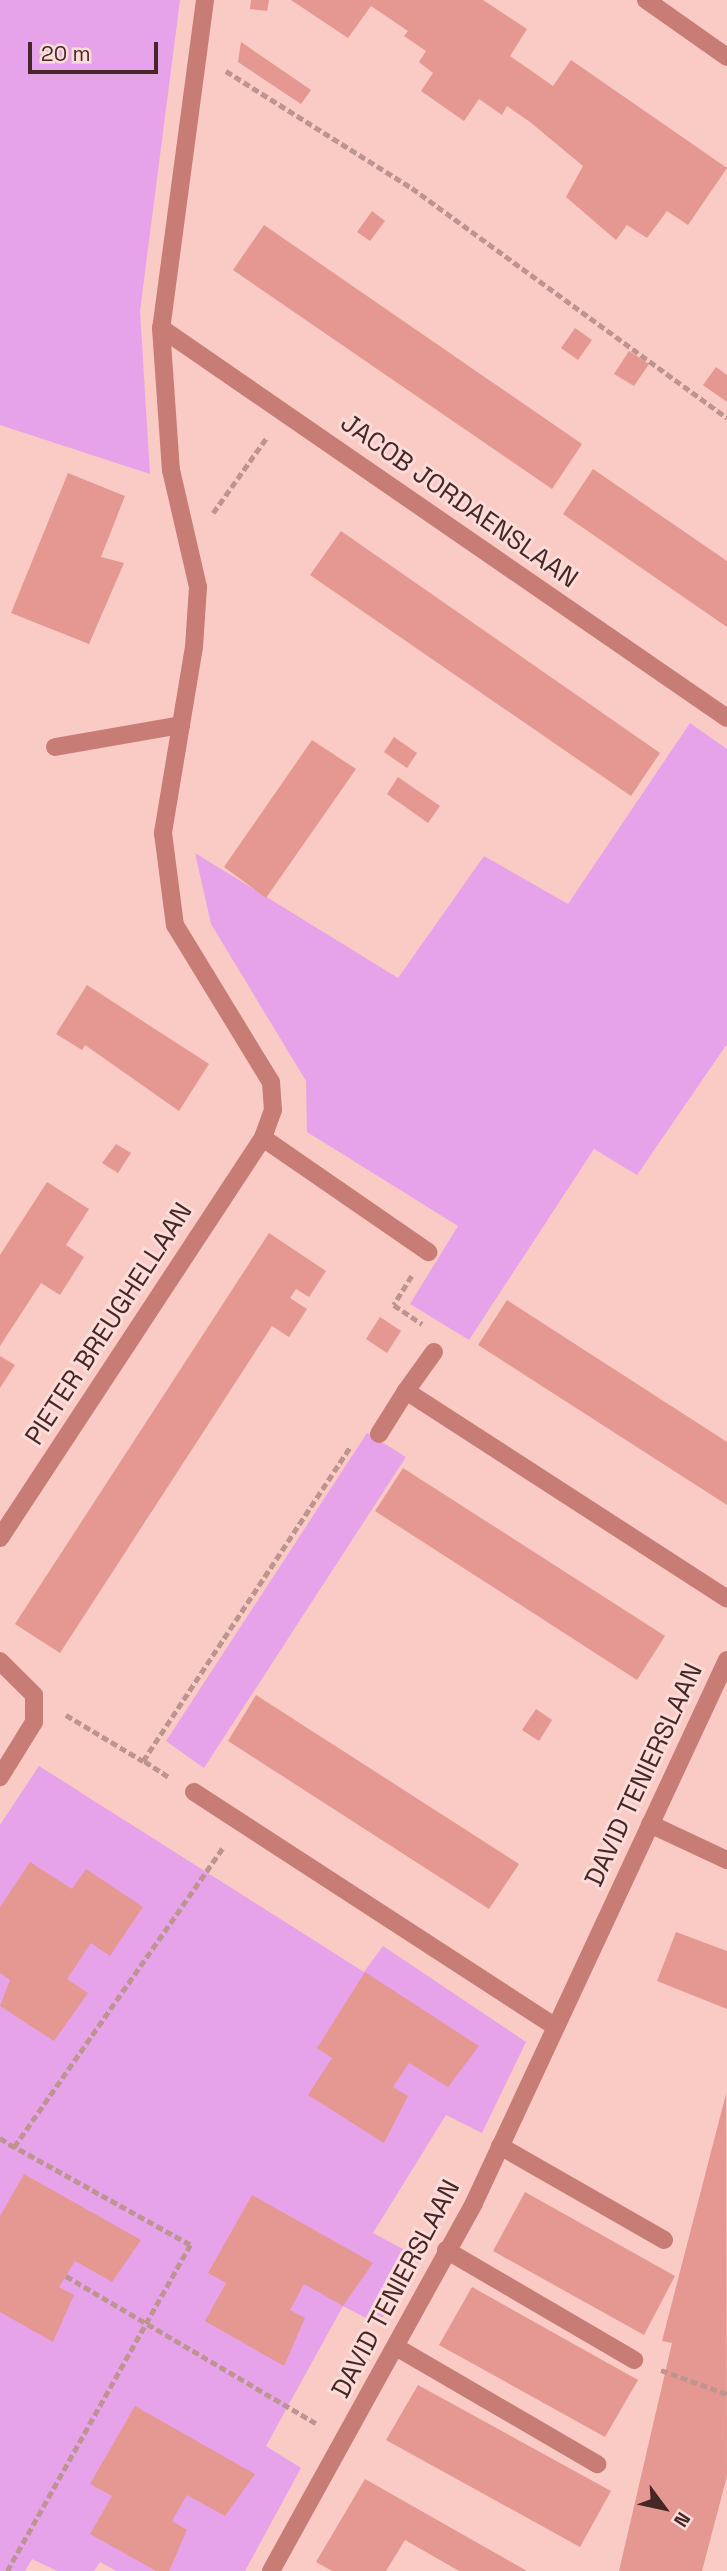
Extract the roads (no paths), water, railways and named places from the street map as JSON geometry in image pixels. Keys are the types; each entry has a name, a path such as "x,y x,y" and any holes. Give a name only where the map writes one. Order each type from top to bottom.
{"street":[{"name":"PIETER BREUGHELLAAN","path":"0,1538 263,1138 273,1110 271,1082 175,925 163,833 181,725 198,587 172,470 161,328 205,0"},
{"path":"646,0 727,57"},
{"name":"JACOB JORDAENSLAAN","path":"161,328 727,718"},
{"path":"55,747 181,725"},
{"path":"263,1138 428,1252"},
{"path":"379,1434 434,1352"},
{"path":"406,1391 727,1599"},
{"path":"0,1661 34,1695 34,1721 0,1777"},
{"name":"DAVID TENIERSLAAN","path":"271,2571 396,2347 500,2146 727,1661"},
{"path":"194,1792 555,2026"},
{"path":"650,1824 727,1860"},
{"path":"500,2146 664,2240"},
{"path":"446,2250 634,2360"},
{"path":"396,2347 597,2464"}]}
